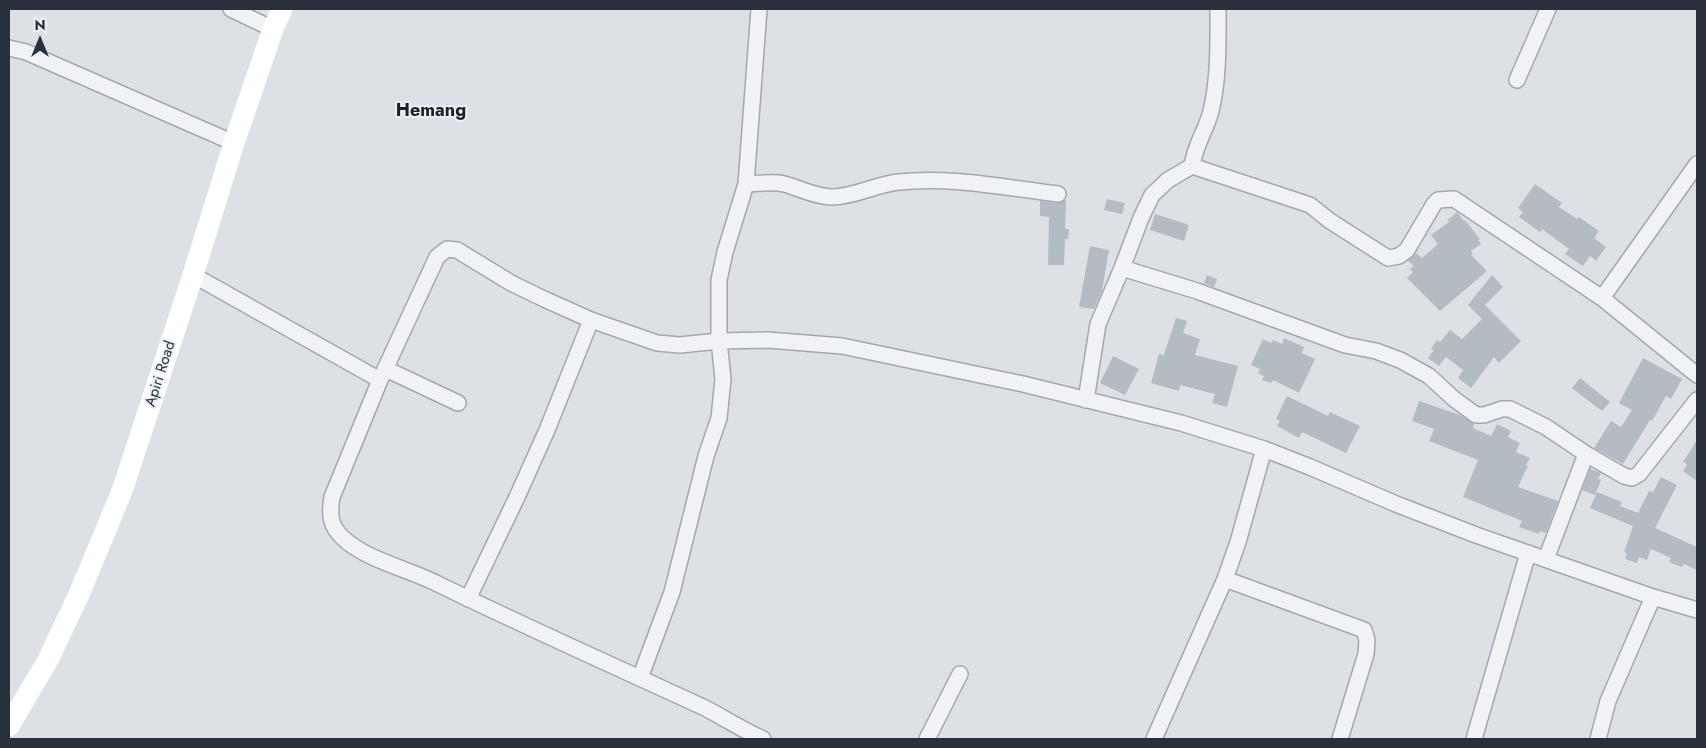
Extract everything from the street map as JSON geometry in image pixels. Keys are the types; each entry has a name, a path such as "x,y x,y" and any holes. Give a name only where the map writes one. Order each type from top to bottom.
{"street":[{"path":"231,9 273,29"},
{"name":"Apiri Road","path":"9,726 48,660 80,592 122,491 234,143 273,29 282,9"},
{"path":"640,678 672,592 706,456 719,418 723,379 719,342 719,280 725,252 746,184 759,9"},
{"path":"1086,400 1098,324 1141,218 1152,195 1168,180 1192,166 1197,143 1210,113 1214,96 1218,53 1218,9"},
{"path":"1516,80 1548,9"},
{"path":"9,48 26,52 234,143"},
{"path":"1602,298 1697,164"},
{"path":"1192,166 1310,205 1330,221 1388,258 1395,257 1407,250 1438,200 1454,199 1602,298 1697,375"},
{"path":"746,184 777,183 830,197 863,192 886,184 931,181 951,181 1058,194"},
{"path":"763,739 710,711 590,657 416,573 360,552 336,530 329,512 332,497 383,375 438,257 447,249 457,250 511,283 591,320 657,343 680,345 768,340 842,346 985,376 1181,423 1264,449 1476,535 1653,597 1697,610"},
{"path":"1122,268 1197,291 1345,345 1376,351 1400,360 1429,376 1476,416 1502,409 1510,409 1546,427 1586,454 1624,476 1632,478 1639,474 1697,400"},
{"path":"193,275 383,375 458,404"},
{"path":"468,599 539,447 591,320"},
{"path":"1154,739 1225,578 1238,542 1264,449"},
{"path":"1546,559 1586,454"},
{"path":"1474,739 1528,553"},
{"path":"1225,578 1364,630 1367,640 1366,654 1340,739"},
{"path":"1598,739 1608,701 1653,597"},
{"path":"927,739 960,674"}],"building":[{"path":"1535,184 1562,203 1559,207 1577,219 1579,217 1599,231 1594,238 1606,247 1596,261 1590,256 1583,266 1565,254 1569,249 1542,229 1540,232 1519,217 1523,212 1518,208"},
{"path":"1107,199 1125,203 1122,214 1104,210"},
{"path":"1066,200 1065,229 1069,229 1068,239 1065,239 1064,265 1048,265 1049,217 1040,216 1040,201 1057,203"},
{"path":"1457,212 1480,239 1478,240 1481,244 1471,251 1473,254 1471,255 1487,271 1440,311 1407,278 1413,272 1410,269 1414,266 1408,261 1416,253 1422,258 1438,244 1431,235 1449,222 1448,220"},
{"path":"1155,214 1189,225 1184,241 1150,230"},
{"path":"1090,246 1109,250 1102,291 1094,309 1079,307"},
{"path":"1207,275 1217,279 1214,287 1204,283"},
{"path":"1492,275 1503,287 1485,305 1521,341 1499,363 1494,357 1471,388 1458,378 1463,370 1446,357 1439,366 1428,358 1434,350 1431,349 1437,340 1440,342 1450,330 1462,339 1482,319 1468,305"},
{"path":"1176,318 1187,321 1183,333 1200,339 1195,355 1238,366 1227,407 1212,403 1215,394 1180,385 1179,391 1151,383 1159,354 1164,355"},
{"path":"1284,338 1304,347 1302,353 1315,359 1299,393 1273,380 1271,383 1262,380 1264,376 1258,373 1260,369 1251,365 1263,339 1271,343 1273,340 1282,344"},
{"path":"1113,356 1139,369 1125,395 1100,383"},
{"path":"1643,358 1682,379 1671,399 1666,396 1652,421 1650,420 1623,464 1594,448 1611,421 1621,427 1632,410 1619,403"},
{"path":"1580,378 1610,402 1602,411 1572,388"},
{"path":"1287,396 1328,416 1330,412 1360,426 1346,453 1302,432 1299,438 1277,426 1280,421 1276,419"},
{"path":"1419,401 1460,415 1474,424 1473,428 1491,436 1497,424 1511,431 1508,437 1520,443 1516,452 1530,458 1518,487 1558,501 1546,533 1540,531 1539,534 1519,527 1522,521 1463,497 1478,460 1429,441 1434,429 1412,421"},
{"path":"1697,440 1697,481 1683,471 1687,464 1683,462"},
{"path":"1590,469 1601,473 1598,479 1601,480 1595,495 1582,490"},
{"path":"1661,477 1677,485 1655,528 1697,547 1697,570 1684,564 1682,567 1669,562 1671,558 1651,549 1647,560 1639,557 1637,563 1625,559 1627,553 1624,552 1633,526 1590,508 1597,492 1622,502 1620,506 1638,513 1649,491 1653,492"}],"district":[{"name":"Hemang","path":"431,112"}]}
